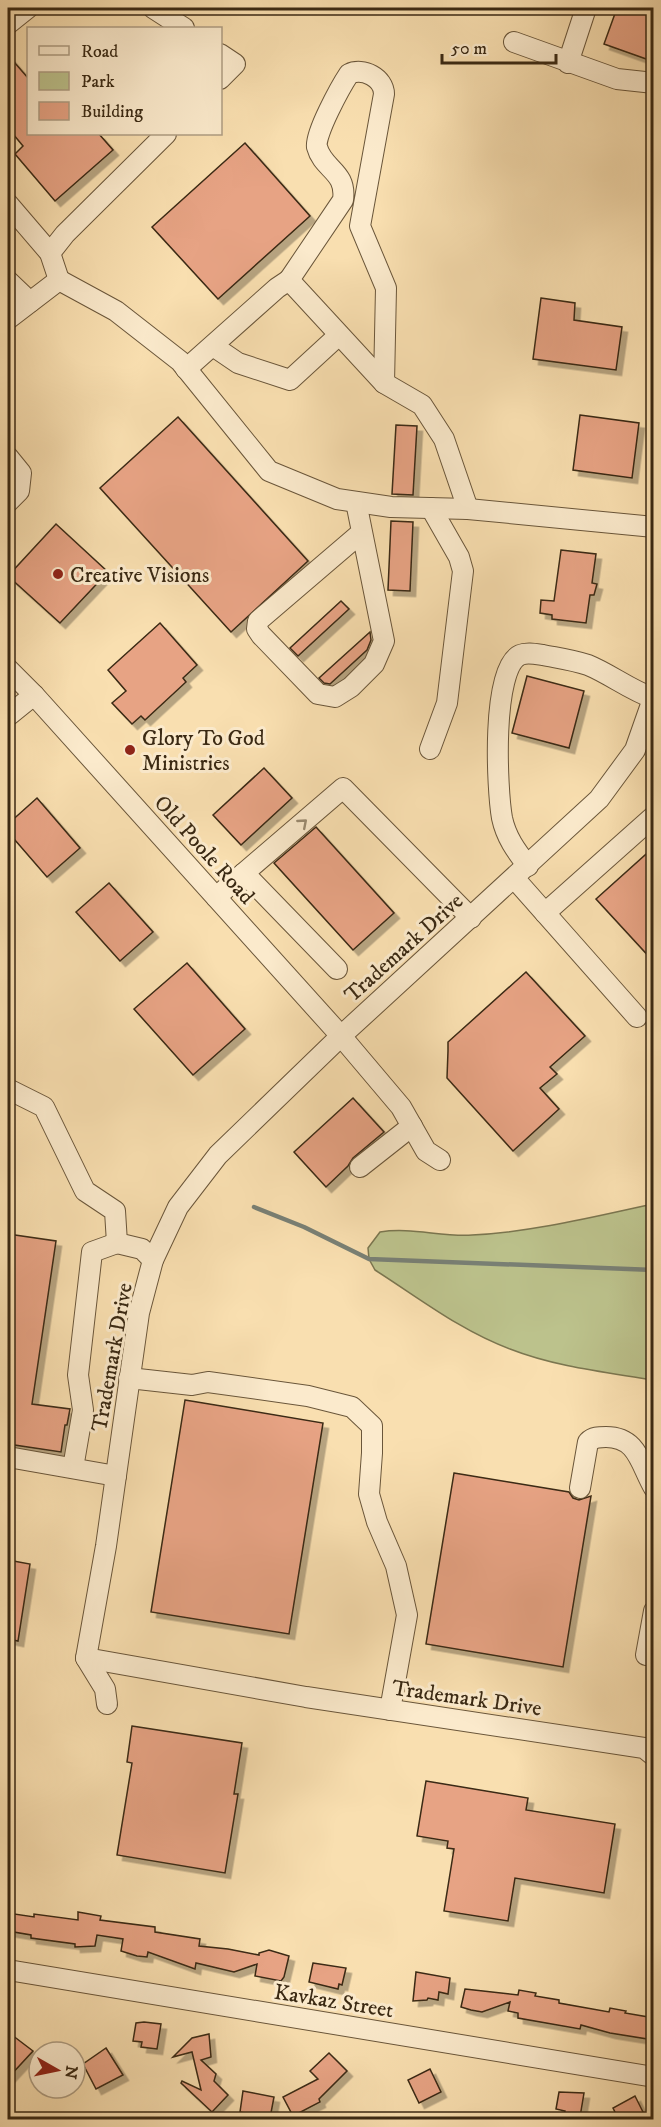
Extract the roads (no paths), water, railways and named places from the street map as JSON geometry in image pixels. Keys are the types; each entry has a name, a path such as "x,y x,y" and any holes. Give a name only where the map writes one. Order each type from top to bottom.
{"street":[{"path":"8,24 28,8"},
{"path":"153,8 182,27"},
{"path":"568,63 586,8"},
{"path":"514,42 617,79 654,83"},
{"path":"222,55 236,64 222,77"},
{"path":"183,365 213,346 277,288 289,280 343,200 345,189 343,183 320,155 316,146 323,123 349,74 358,71 381,81 384,88 360,226 386,288 384,383"},
{"path":"50,253 65,234 165,135"},
{"path":"8,204 50,253 59,280 116,311 183,365 269,471 337,499 356,502 391,507 468,509 654,527"},
{"path":"8,319 59,280"},
{"path":"289,280 384,383 422,405 444,439 468,509"},
{"path":"8,281 30,302"},
{"path":"213,346 238,363 290,380 339,334"},
{"path":"8,457 21,473 19,491 8,502"},
{"path":"356,502 384,641 374,664 351,687 335,697 318,694 261,635 257,629 258,621 362,532"},
{"path":"430,749 447,703 463,571 459,557 431,508"},
{"path":"637,1017 544,912 521,872 502,818 497,749 503,683 514,660 520,655 567,659 590,666 638,693 653,697"},
{"name":"Old Poole Road","path":"8,669 34,694 341,1036 401,1107 426,1151 440,1160"},
{"path":"8,716 34,694"},
{"name":"Trademark Drive","path":"649,1752 306,1697 86,1658 101,1578 139,1313 153,1260 178,1208 213,1159 341,1036 599,799 648,732 653,697"},
{"path":"216,897 343,788 471,918"},
{"path":"544,912 654,816"},
{"path":"244,873 338,969"},
{"path":"8,1089 44,1107 85,1191 115,1210 117,1243"},
{"path":"360,1167 412,1126"},
{"path":"73,1468 83,1410 78,1375 92,1252 117,1243 142,1249 153,1260"},
{"path":"129,1378 192,1385 208,1382 308,1396 352,1407 372,1426 369,1494 377,1522 396,1566 407,1615 390,1710"},
{"path":"580,1488 588,1442 599,1437 616,1437 630,1443 636,1450 654,1488"},
{"path":"8,1456 116,1476"},
{"path":"646,1655 654,1611"},
{"path":"86,1658 105,1689 107,1704"},
{"name":"Kavkaz Street","path":"8,1971 654,2077"}],"waterway":[{"path":"254,1207 304,1227 369,1259 654,1270"}],"place":[{"name":"Creative Visions","path":"58,574"},
{"name":"Glory To God Ministries","path":"130,750"}]}
